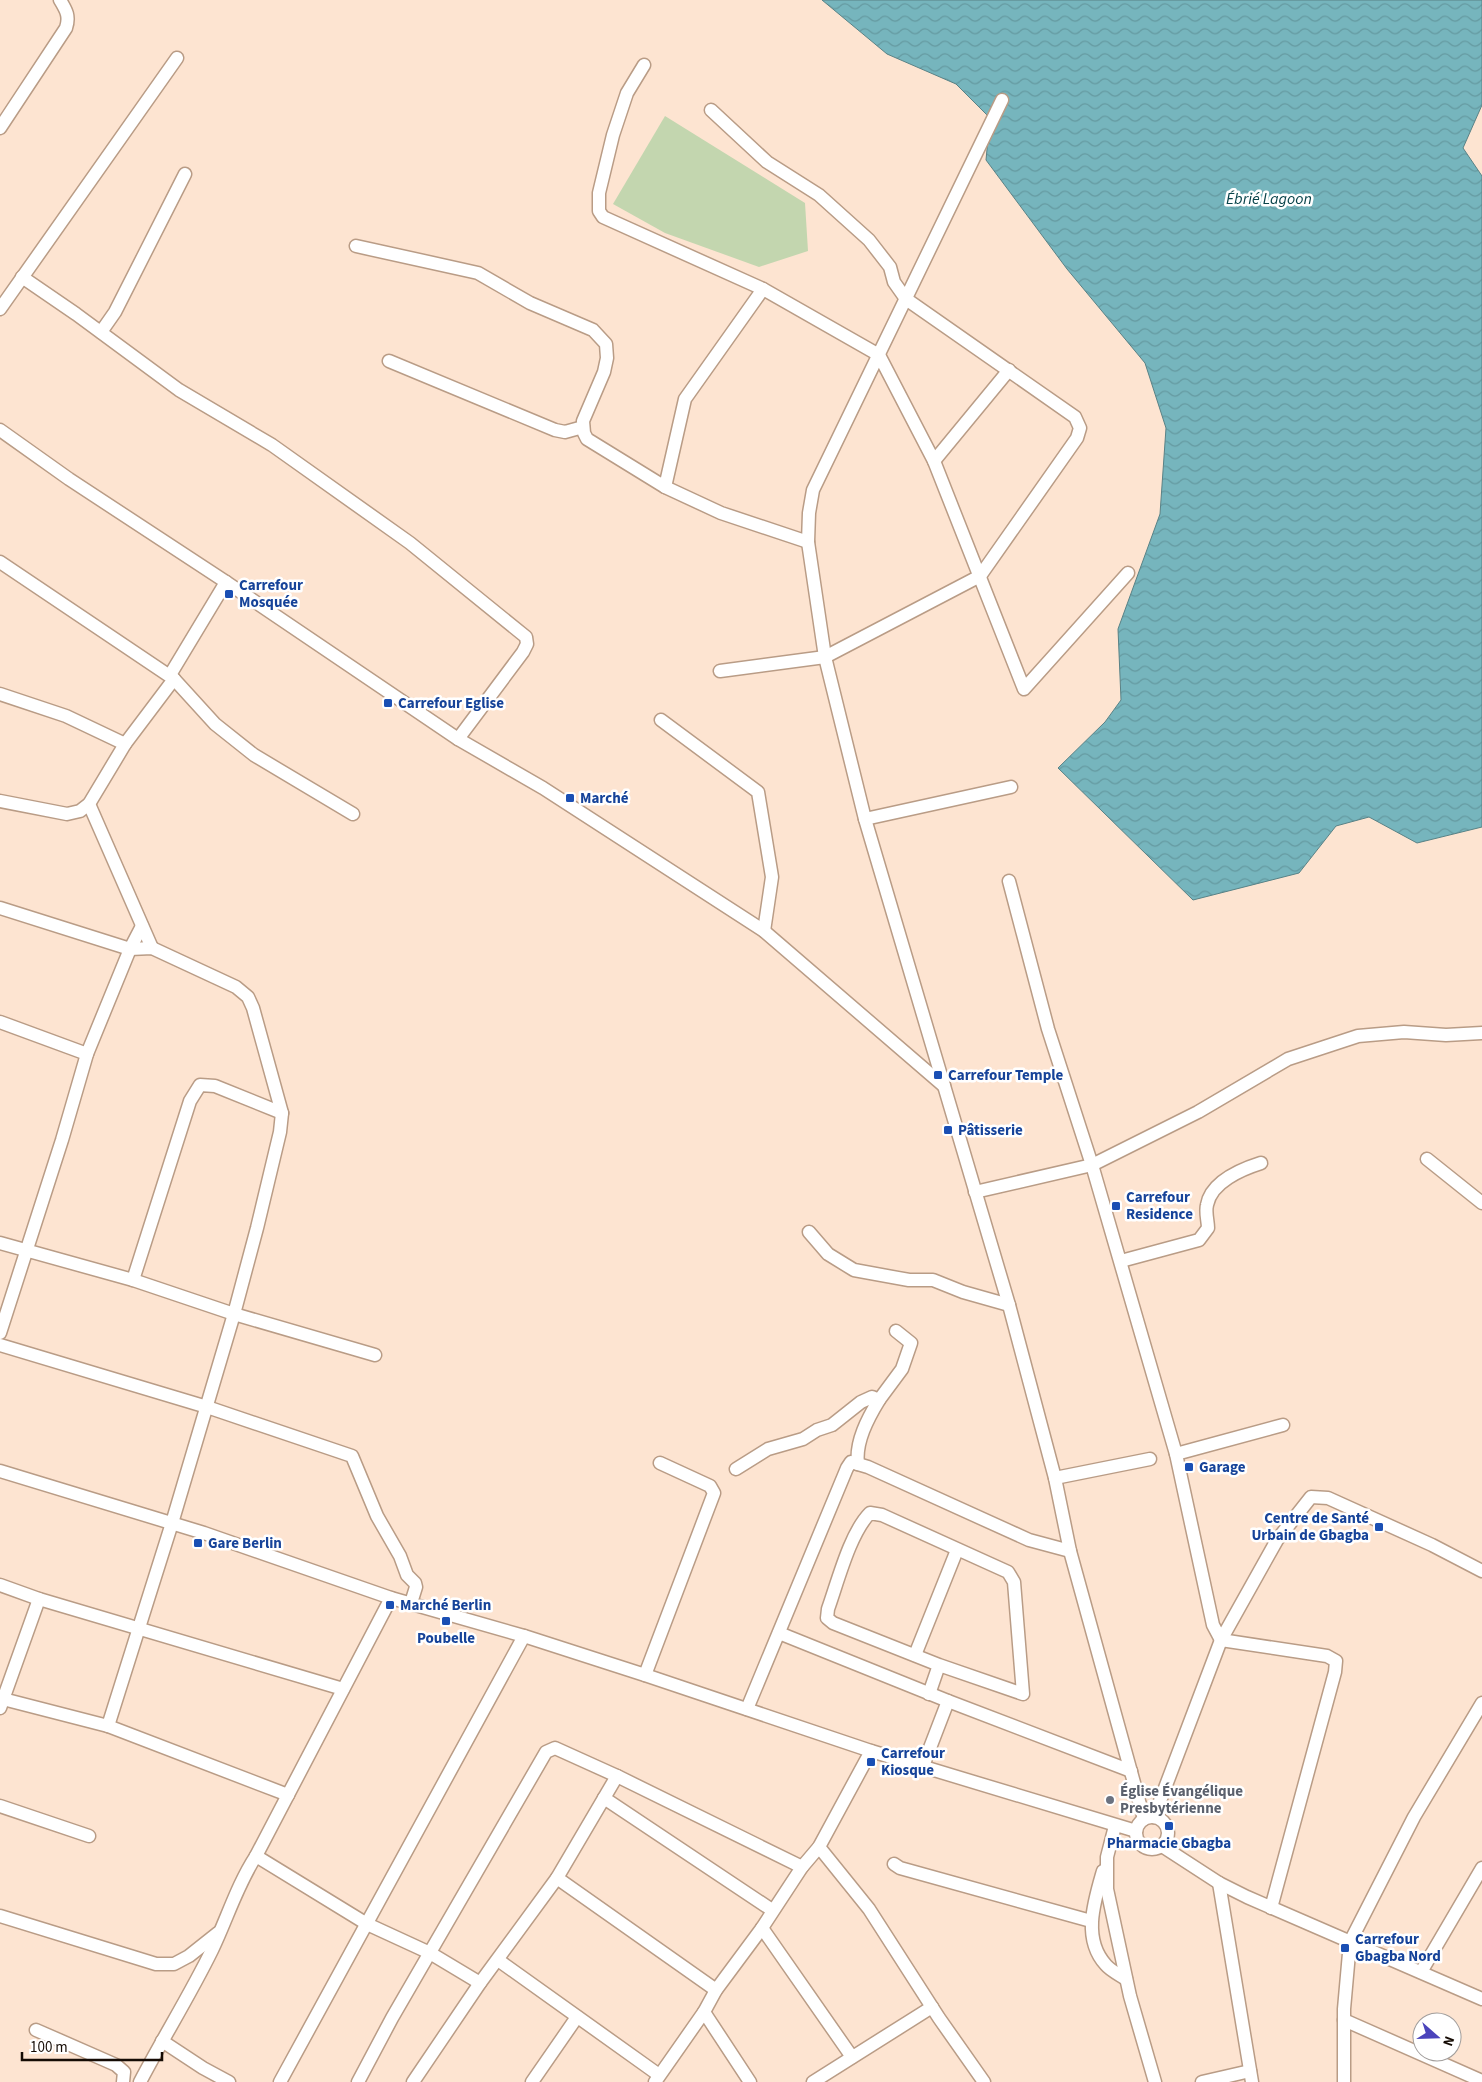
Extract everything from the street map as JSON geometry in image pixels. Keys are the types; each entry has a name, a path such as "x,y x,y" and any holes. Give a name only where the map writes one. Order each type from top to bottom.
{"street":[{"path":"0,128 66,28 69,21 67,10 60,0"},
{"path":"0,309 177,58"},
{"path":"644,65 627,93 618,118 599,193 599,211 603,217 763,290 879,355 934,460 1024,689 1128,573"},
{"path":"1002,100 813,490 809,513 808,542 825,657 865,819 1009,1305 1055,1478 1070,1551 1131,1770 1149,1818"},
{"path":"711,110 767,162 819,196 858,229 890,267 894,282 906,299 1075,417 1080,428 1077,438 980,576 825,657 720,672"},
{"path":"101,332 124,296 185,174"},
{"path":"356,246 478,274 489,278 530,303 593,330 606,344 608,358 604,372 584,416 583,426 587,439 665,487 721,513 808,542"},
{"path":"22,277 101,332 179,390 272,445 394,532 526,637 527,644 523,652 458,739"},
{"path":"665,487 685,399 763,290"},
{"path":"389,361 555,430 565,432 583,426"},
{"path":"934,460 1009,370"},
{"path":"0,430 69,479 226,582 458,739 543,788 764,931 944,1086"},
{"path":"0,562 172,677 215,724 254,755 353,814"},
{"path":"0,801 68,814 74,814 89,804 125,744 172,677 226,582"},
{"path":"0,694 66,716 125,744"},
{"path":"661,720 758,792 772,877 764,931"},
{"path":"865,819 1011,787"},
{"path":"89,804 152,948"},
{"path":"1009,881 1048,1029 1092,1165 1176,1454 1213,1625 1221,1640"},
{"path":"0,908 130,949 152,948 236,987 248,997 253,1008 282,1113 280,1132 234,1314 172,1523 137,1629 108,1726"},
{"path":"0,1333 62,1140 87,1054 130,949 142,926"},
{"path":"0,1022 87,1054"},
{"path":"975,1192 1092,1165 1198,1112 1288,1059 1358,1036 1404,1032 1446,1035 1482,1033"},
{"path":"133,1280 190,1101 200,1085 215,1086 282,1113"},
{"path":"1426,1159 1482,1203"},
{"path":"1120,1261 1199,1240 1208,1228 1206,1205 1210,1196 1229,1177 1261,1163"},
{"path":"809,1232 828,1254 854,1270 909,1280 933,1280 963,1292 1009,1305"},
{"path":"0,1243 133,1280 234,1314 375,1355"},
{"path":"858,1464 857,1453 865,1428 879,1400 902,1369 911,1343 896,1331"},
{"path":"0,1345 207,1407 352,1456 377,1516 396,1548 407,1575 416,1583 411,1604"},
{"path":"736,1468 768,1449 803,1439 817,1430 832,1425 861,1402 872,1397 879,1400"},
{"path":"1176,1454 1283,1424"},
{"path":"1055,1478 1150,1459"},
{"path":"747,1709 851,1462 1029,1540 1070,1551"},
{"path":"645,1675 714,1492 710,1486 660,1463"},
{"path":"0,1471 172,1523 391,1598 524,1636 871,1751 1136,1831"},
{"path":"1149,1818 1221,1640 1277,1540 1312,1497 1328,1498 1432,1544 1482,1571"},
{"path":"870,1512 882,1515 957,1550 1008,1572 1014,1582 1023,1694 915,1656 833,1623 826,1618 856,1532 870,1512"},
{"path":"915,1656 957,1550"},
{"path":"0,1585 137,1629 343,1689"},
{"path":"140,2082 204,1966 222,1930 243,1876 256,1856 391,1598"},
{"path":"39,1599 2,1703 108,1726 288,1795"},
{"path":"779,1633 948,1702 1131,1770"},
{"path":"280,2082 524,1636"},
{"path":"1221,1640 1327,1656 1336,1661 1335,1672 1271,1908"},
{"path":"929,1694 939,1665"},
{"path":"923,1766 948,1702"},
{"path":"1344,2082 1344,2020 1350,1942 1414,1817 1482,1703"},
{"path":"358,2082 546,1752 555,1748 617,1776 802,1867"},
{"path":"498,1960 657,2078 704,2012 716,1990 762,1928 772,1910 802,1867 819,1847 871,1751"},
{"path":"413,2082 480,1983 557,1878 617,1776"},
{"path":"604,1798 772,1910"},
{"path":"0,1806 89,1836"},
{"path":"1149,1818 1163,1822 1166,1826 1167,1837 1162,1846 1152,1850 1146,1849 1138,1842 1136,1831 1140,1822 1149,1818"},
{"path":"1116,1826 1091,1921 1094,1945 1098,1954 1108,1967 1126,1979"},
{"path":"1162,1846 1219,1883 1271,1908 1482,1999"},
{"path":"819,1847 869,1909 932,2007 984,2082"},
{"path":"256,1856 368,1924 430,1953 480,1983"},
{"path":"1107,1857 1107,1888 1126,1979 1155,2082"},
{"path":"894,1864 900,1868 1091,1921"},
{"path":"1421,1972 1482,1868"},
{"path":"557,1878 716,1990"},
{"path":"1202,2082 1251,2076 1219,1883"},
{"path":"0,1916 156,1964 174,1964 189,1956 222,1930"},
{"path":"762,1928 852,2057"},
{"path":"813,2082 932,2007"},
{"path":"704,2012 750,2082"},
{"path":"532,2082 577,2017"},
{"path":"1344,2020 1482,2081"},
{"path":"36,2030 116,2065 124,2072 123,2082"},
{"path":"162,2041 203,2068 229,2082"}],"green space":[{"path":"665,116 805,203 808,251 759,267 665,233 613,204"}],"water":[{"name":"Ébrié Lagoon","path":"822,0 1482,0 1482,105 1463,148 1482,176 1482,827 1417,843 1369,817 1336,826 1299,873 1193,900 1058,768 1105,722 1121,700 1118,629 1160,514 1166,428 1145,363 1067,269 986,160 990,118 956,84 887,54"}],"place":[{"name":"Carrefour Mosquée","path":"229,594"},
{"name":"Carrefour Eglise","path":"388,703"},
{"name":"Marché","path":"570,798"},
{"name":"Carrefour Temple","path":"938,1075"},
{"name":"Pâtisserie","path":"948,1130"},
{"name":"Carrefour Residence","path":"1116,1206"},
{"name":"Garage","path":"1189,1467"},
{"name":"Centre de Santé Urbain de Gbagba","path":"1379,1527"},
{"name":"Gare Berlin","path":"198,1543"},
{"name":"Marché Berlin","path":"390,1605"},
{"name":"Poubelle","path":"446,1621"},
{"name":"Carrefour Kiosque","path":"871,1762"},
{"name":"Église Évangélique Presbytérienne","path":"1110,1800"},
{"name":"Pharmacie Gbagba","path":"1169,1826"},
{"name":"Carrefour Gbagba Nord","path":"1345,1948"}]}
